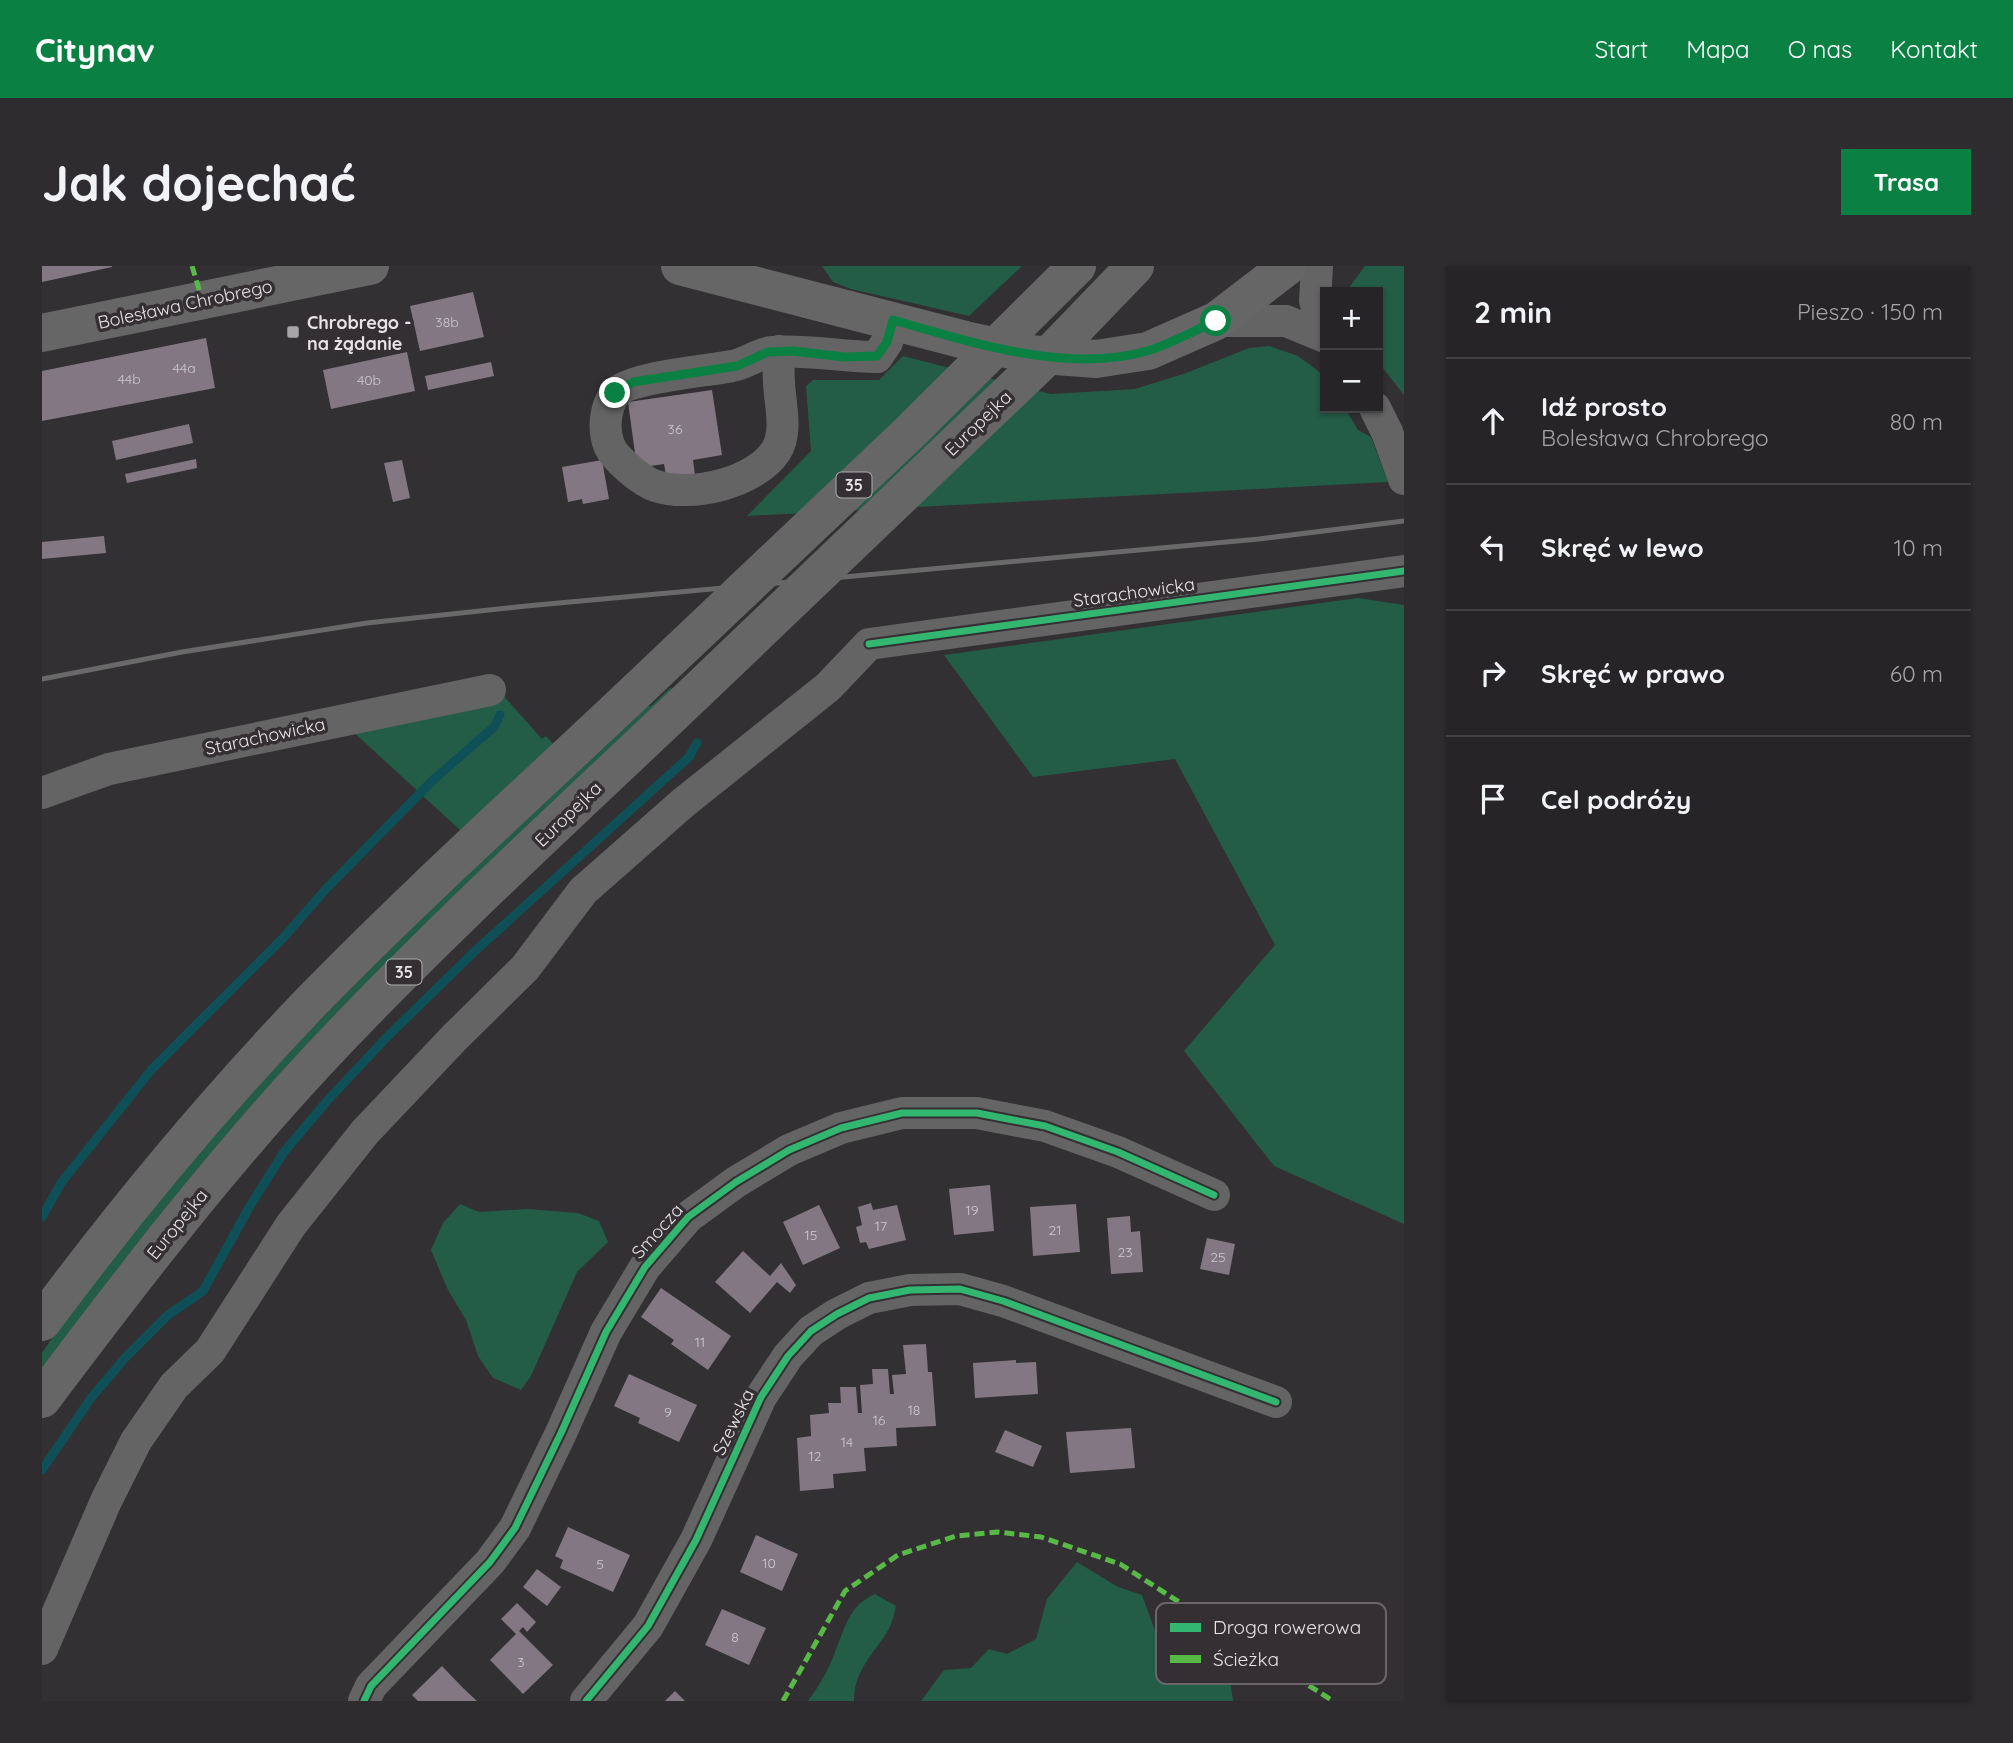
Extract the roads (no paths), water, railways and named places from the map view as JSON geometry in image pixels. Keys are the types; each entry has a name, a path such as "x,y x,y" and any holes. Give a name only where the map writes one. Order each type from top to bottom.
{"main road":[{"name":"Bolesława Chrobrego","path":"42,333 369,266"},
{"path":"680,266 965,340 1029,354 1096,359 1147,351 1216,321 1288,266"},
{"path":"801,266 835,305"},
{"name":"35","path":"42,1322 99,1244 166,1163 310,1003 381,932 919,423 1077,266"},
{"name":"Europejka","path":"42,1399 190,1207 319,1059 401,974 1056,348 1135,266"}],"street":[{"path":"1317,266 1315,301 1320,318"},
{"path":"779,351 782,434 777,450 743,479 687,491 655,486 630,470 609,446 605,420 615,393 633,382 737,366 768,352 779,351 793,351 844,357 877,356 887,342 893,320"},
{"path":"1216,321 1286,321 1320,333"},
{"path":"1378,413 1404,479"},
{"name":"Starachowicka","path":"42,1649 101,1513 136,1441 174,1386 210,1351 291,1225 365,1132 525,968 583,891 683,803 828,687 869,644 1404,571"},
{"name":"Starachowicka","path":"42,793 109,769 490,690"},
{"name":"Smocza","path":"364,1701 372,1686 491,1562 515,1528 606,1332 645,1267 688,1217 736,1182 789,1150 841,1128 902,1113 977,1113 1045,1126 1128,1156 1214,1195"},
{"name":"Szewska","path":"586,1701 648,1626 696,1540 761,1397 788,1356 811,1331 869,1298 910,1290 960,1289 1003,1301 1276,1402"}],"waterway":[{"path":"42,1217 61,1183 152,1069 284,937 326,889 433,780 494,727 500,715"},
{"path":"42,1470 91,1398 125,1358 168,1315 203,1291 250,1206 284,1152 327,1101 386,1038 473,953 689,757 697,743"}],"railway":[{"path":"42,679 182,652 367,623 1259,539 1404,521"}],"place":[{"name":"Chrobrego - na żądanie","path":"293,332"}]}
